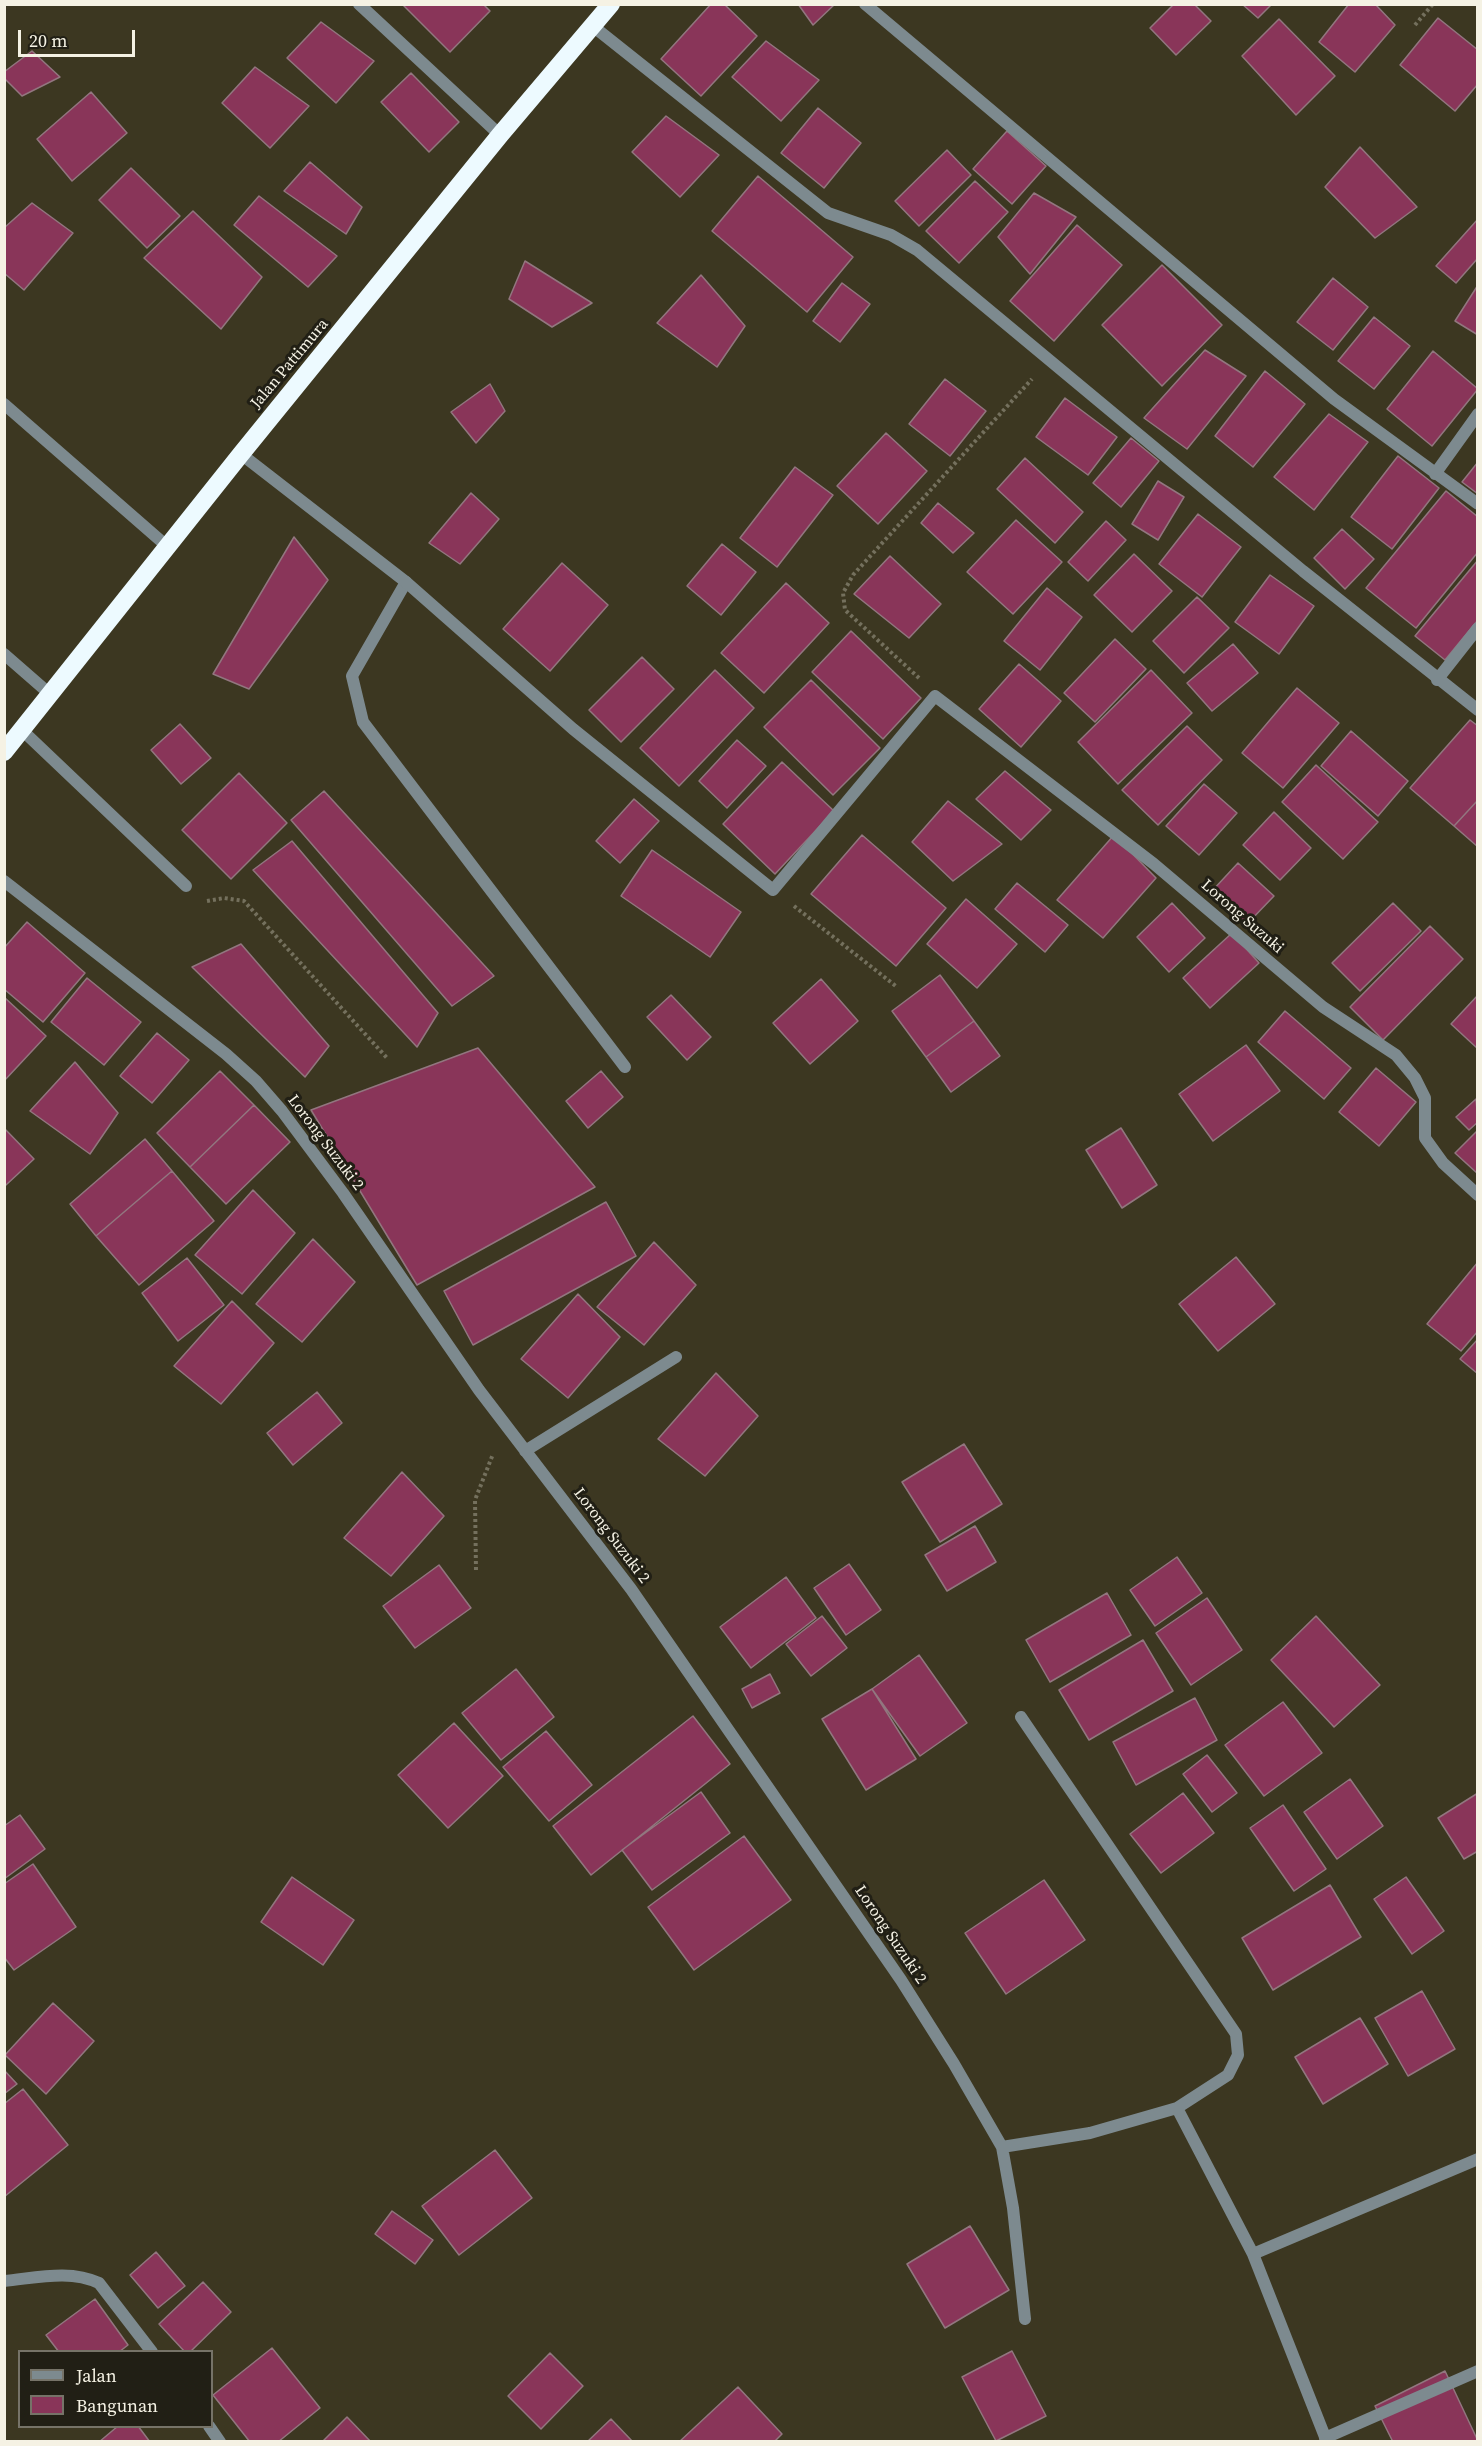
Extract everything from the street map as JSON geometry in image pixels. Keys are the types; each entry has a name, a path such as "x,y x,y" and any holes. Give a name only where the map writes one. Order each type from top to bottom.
{"highway":[{"name":"Jalan Pattimura","path":"4,752 168,548 240,454 500,135 594,27 611,4"}],"street":[{"path":"359,4 500,135"},
{"path":"865,4 1226,311 1334,399 1478,504"},
{"path":"594,27 828,213 891,235 917,250 1437,680 1478,710"},
{"path":"4,404 168,548"},
{"path":"1435,474 1478,414"},
{"path":"240,454 406,582 573,729 773,890 935,696"},
{"path":"406,582 352,675 363,722 625,1067"},
{"path":"1437,680 1478,628"},
{"path":"4,654 51,695"},
{"name":"Lorong Suzuki","path":"935,696 1146,857 1323,1007 1396,1055 1415,1078 1425,1098 1425,1138 1443,1163 1478,1195"},
{"path":"23,731 186,886"},
{"name":"Lorong Suzuki 2","path":"4,881 226,1054 256,1081 343,1192 425,1314 525,1451 631,1589 714,1706 901,1980 1002,2147 1013,2208 1025,2319"},
{"path":"525,1451 676,1357"},
{"path":"1002,2147 1090,2133 1177,2109 1228,2075 1238,2055 1236,2034 1021,1717"},
{"path":"1177,2109 1253,2254 1326,2440 1478,2371"},
{"path":"1253,2254 1478,2159"},
{"path":"4,2281 54,2275 87,2277 99,2283 150,2350"},
{"path":"210,2428 220,2442"}],"path":[{"path":"1415,25 1433,4"},
{"path":"935,696 903,660 846,610 843,593 853,575 902,519 1049,361"},
{"path":"186,886 195,898 206,901 224,898 244,901 387,1058"},
{"path":"773,890 897,987"},
{"path":"476,1570 475,1500 506,1423"}],"building":[{"path":"402,4 483,4 490,11 450,52"},
{"path":"711,4 724,4 757,36 701,96 661,59"},
{"path":"798,4 835,4 813,25"},
{"path":"1174,4 1194,4 1211,21 1176,55 1150,28"},
{"path":"1242,4 1272,4 1258,18"},
{"path":"1349,4 1375,4 1395,25 1355,72 1319,42"},
{"path":"1438,18 1478,50 1478,84 1455,111 1400,65"},
{"path":"1279,19 1335,76 1296,115 1242,56"},
{"path":"321,22 374,61 336,103 287,58"},
{"path":"766,41 819,80 781,121 732,77"},
{"path":"32,51 60,77 22,96 4,78 4,72"},
{"path":"255,67 309,106 270,148 222,103"},
{"path":"411,73 459,122 429,152 381,102"},
{"path":"91,92 127,133 72,181 37,139"},
{"path":"818,108 861,143 824,188 781,153"},
{"path":"666,116 719,155 680,197 632,152"},
{"path":"1007,131 1046,166 1012,204 973,169"},
{"path":"1360,147 1417,207 1375,238 1325,187"},
{"path":"947,150 971,175 919,226 895,201"},
{"path":"310,162 362,207 346,234 284,191"},
{"path":"131,168 180,216 147,248 99,200"},
{"path":"758,176 853,257 807,312 712,231"},
{"path":"975,181 1008,212 959,263 926,231"},
{"path":"1034,193 1076,217 1030,274 998,237"},
{"path":"259,196 337,256 308,287 234,225"},
{"path":"32,203 73,233 24,290 4,273 4,228"},
{"path":"193,211 262,277 221,329 144,258"},
{"path":"1478,219 1478,258 1456,283 1436,266"},
{"path":"1077,225 1122,265 1054,341 1010,301"},
{"path":"525,261 592,303 552,327 509,299"},
{"path":"1162,265 1222,325 1162,386 1102,325"},
{"path":"701,275 745,326 717,367 657,323"},
{"path":"1333,278 1368,307 1333,350 1297,322"},
{"path":"842,283 870,304 840,342 813,321"},
{"path":"1478,285 1478,335 1455,321"},
{"path":"1374,317 1410,346 1374,389 1338,361"},
{"path":"1205,350 1246,376 1187,449 1144,418"},
{"path":"1433,351 1478,389 1432,446 1387,409"},
{"path":"1265,371 1305,404 1253,467 1215,436"},
{"path":"945,379 986,411 950,456 909,424"},
{"path":"490,384 505,411 476,443 451,412"},
{"path":"1065,398 1117,437 1088,475 1036,437"},
{"path":"1329,414 1368,442 1314,510 1274,477"},
{"path":"886,433 927,471 878,524 837,486"},
{"path":"1131,438 1159,461 1121,507 1093,483"},
{"path":"1398,456 1439,488 1392,549 1351,517"},
{"path":"1025,458 1083,512 1055,543 997,489"},
{"path":"1478,462 1478,494 1462,482"},
{"path":"795,467 833,495 777,567 740,538"},
{"path":"1158,481 1184,497 1158,540 1132,524"},
{"path":"1446,491 1478,517 1478,552 1416,628 1366,588"},
{"path":"471,493 499,519 460,564 429,543"},
{"path":"938,503 974,533 953,553 921,523"},
{"path":"1198,514 1241,547 1202,597 1159,564"},
{"path":"1016,520 1062,562 1013,614 967,572"},
{"path":"1106,521 1126,540 1088,581 1068,562"},
{"path":"1342,529 1374,559 1345,589 1314,558"},
{"path":"294,537 328,580 249,689 213,674"},
{"path":"722,544 756,572 721,615 687,586"},
{"path":"1134,554 1172,591 1132,632 1094,595"},
{"path":"890,556 941,604 909,638 854,594"},
{"path":"1478,560 1478,620 1445,660 1415,636"},
{"path":"562,563 608,605 550,671 503,629"},
{"path":"1270,575 1314,606 1279,654 1235,622"},
{"path":"786,583 829,623 764,693 721,653"},
{"path":"1047,588 1082,617 1040,670 1004,641"},
{"path":"1197,597 1229,628 1184,673 1153,641"},
{"path":"851,631 921,698 883,739 812,672"},
{"path":"1115,639 1146,669 1095,722 1064,693"},
{"path":"1233,644 1258,673 1212,711 1187,683"},
{"path":"642,657 674,689 621,742 589,710"},
{"path":"1019,664 1061,701 1021,747 979,709"},
{"path":"715,670 754,708 679,786 640,748"},
{"path":"1151,670 1192,713 1118,784 1078,742"},
{"path":"811,680 880,748 833,795 764,727"},
{"path":"1297,688 1339,723 1283,788 1242,753"},
{"path":"1470,720 1478,726 1478,800 1454,826 1410,788"},
{"path":"180,724 211,758 181,784 151,750"},
{"path":"1187,726 1222,760 1158,825 1122,790"},
{"path":"1351,731 1408,781 1378,816 1321,766"},
{"path":"737,740 766,766 727,808 699,781"},
{"path":"782,762 834,811 775,874 723,824"},
{"path":"1316,765 1378,822 1343,859 1282,802"},
{"path":"1005,771 1051,810 1021,840 976,799"},
{"path":"239,773 287,823 231,879 182,830"},
{"path":"1204,784 1237,813 1199,855 1166,826"},
{"path":"324,791 494,976 452,1006 291,820"},
{"path":"634,799 659,821 620,863 596,841"},
{"path":"1478,800 1478,847 1454,826"},
{"path":"948,801 1002,844 953,881 912,842"},
{"path":"1274,812 1311,848 1280,880 1243,845"},
{"path":"862,835 946,908 896,966 811,894"},
{"path":"1114,835 1156,878 1103,938 1057,900"},
{"path":"292,841 438,1013 417,1047 253,870"},
{"path":"652,850 741,912 710,957 621,896"},
{"path":"1238,863 1274,896 1247,924 1212,891"},
{"path":"1017,883 1068,925 1045,952 995,909"},
{"path":"966,899 1017,944 977,988 927,944"},
{"path":"1172,903 1205,938 1169,972 1137,937"},
{"path":"1393,903 1421,931 1360,991 1332,963"},
{"path":"27,922 85,973 43,1022 4,989 4,948"},
{"path":"1430,926 1463,959 1383,1040 1350,1007"},
{"path":"1232,933 1259,963 1210,1008 1183,978"},
{"path":"241,944 329,1046 305,1077 192,967"},
{"path":"940,975 974,1021 926,1057 892,1011"},
{"path":"87,978 141,1022 104,1065 51,1022"},
{"path":"821,979 858,1021 810,1064 773,1023"},
{"path":"671,995 711,1037 687,1060 647,1017"},
{"path":"1478,995 1478,1049 1451,1024"},
{"path":"4,997 46,1036 4,1081"},
{"path":"1285,1011 1351,1068 1324,1099 1258,1042"},
{"path":"974,1021 1000,1056 951,1092 926,1057"},
{"path":"157,1033 189,1060 152,1103 120,1076"},
{"path":"1246,1045 1280,1091 1213,1141 1179,1094"},
{"path":"478,1048 595,1187 417,1285 311,1110"},
{"path":"75,1062 118,1113 90,1154 30,1111"},
{"path":"1376,1068 1416,1102 1379,1146 1339,1112"},
{"path":"220,1071 254,1105 190,1167 157,1133"},
{"path":"601,1071 623,1097 588,1128 566,1101"},
{"path":"1476,1099 1478,1122 1469,1130 1456,1117"},
{"path":"254,1105 290,1142 226,1204 190,1167"},
{"path":"4,1128 34,1159 6,1185 4,1183"},
{"path":"1121,1128 1157,1185 1122,1208 1086,1150"},
{"path":"1478,1130 1478,1174 1455,1153"},
{"path":"145,1139 172,1171 96,1236 70,1204"},
{"path":"172,1171 214,1221 139,1285 96,1236"},
{"path":"253,1190 295,1233 242,1294 195,1255"},
{"path":"606,1202 636,1256 473,1345 444,1291"},
{"path":"313,1239 355,1282 302,1342 256,1304"},
{"path":"654,1242 696,1285 644,1345 597,1307"},
{"path":"1236,1257 1275,1304 1218,1351 1179,1304"},
{"path":"187,1258 224,1305 178,1341 142,1293"},
{"path":"1478,1262 1478,1331 1461,1351 1427,1324"},
{"path":"578,1294 620,1337 568,1398 521,1359"},
{"path":"232,1301 274,1343 221,1404 174,1366"},
{"path":"1478,1339 1478,1374 1460,1359"},
{"path":"716,1373 758,1416 705,1476 658,1439"},
{"path":"317,1392 342,1423 293,1465 267,1433"},
{"path":"964,1444 1002,1504 940,1542 902,1482"},
{"path":"402,1472 444,1516 391,1576 344,1538"},
{"path":"975,1526 996,1562 947,1591 925,1555"},
{"path":"1177,1557 1202,1593 1155,1626 1130,1590"},
{"path":"849,1564 881,1610 846,1635 814,1588"},
{"path":"439,1565 471,1608 415,1648 383,1606"},
{"path":"786,1577 816,1618 751,1668 720,1627"},
{"path":"1107,1593 1131,1635 1050,1682 1026,1640"},
{"path":"1207,1598 1242,1650 1191,1685 1156,1633"},
{"path":"822,1616 847,1648 811,1676 786,1644"},
{"path":"1316,1616 1380,1685 1334,1727 1271,1660"},
{"path":"1143,1640 1173,1691 1089,1740 1059,1690"},
{"path":"919,1655 967,1723 920,1756 872,1689"},
{"path":"516,1669 554,1717 501,1760 462,1713"},
{"path":"770,1674 780,1693 752,1708 742,1689"},
{"path":"872,1689 916,1759 866,1790 822,1719"},
{"path":"1195,1698 1217,1740 1136,1785 1113,1742"},
{"path":"1283,1702 1322,1753 1264,1796 1225,1745"},
{"path":"693,1716 730,1764 591,1875 553,1826"},
{"path":"454,1723 503,1776 448,1828 398,1775"},
{"path":"546,1731 592,1785 549,1821 503,1767"},
{"path":"1207,1755 1237,1793 1212,1812 1183,1774"},
{"path":"1350,1779 1383,1826 1337,1859 1304,1812"},
{"path":"701,1792 730,1833 652,1890 622,1850"},
{"path":"1183,1793 1214,1833 1161,1873 1130,1834"},
{"path":"1478,1793 1478,1851 1464,1859 1438,1818"},
{"path":"1283,1805 1326,1869 1294,1891 1250,1828"},
{"path":"20,1815 45,1849 4,1879 4,1826"},
{"path":"744,1836 791,1900 694,1970 648,1907"},
{"path":"33,1864 76,1927 14,1970 4,1957 4,1884"},
{"path":"292,1877 354,1920 323,1965 261,1922"},
{"path":"1406,1877 1444,1931 1412,1954 1374,1899"},
{"path":"1044,1880 1085,1940 1006,1994 965,1933"},
{"path":"1330,1885 1361,1937 1273,1990 1242,1938"},
{"path":"1422,1991 1455,2049 1408,2076 1375,2018"},
{"path":"53,2003 94,2041 46,2094 5,2055"},
{"path":"1360,2018 1388,2064 1323,2104 1295,2057"},
{"path":"4,2070 17,2084 4,2094"},
{"path":"23,2089 68,2145 4,2197 4,2104"},
{"path":"495,2150 532,2198 459,2255 422,2206"},
{"path":"392,2211 433,2240 415,2264 375,2234"},
{"path":"970,2226 1009,2290 945,2328 907,2264"},
{"path":"156,2252 185,2286 158,2308 130,2275"},
{"path":"203,2282 231,2312 192,2350 183,2350 159,2324"},
{"path":"95,2299 128,2345 122,2350 57,2350 46,2335"},
{"path":"272,2348 320,2408 278,2442 250,2442 213,2395"},
{"path":"1012,2351 1046,2416 996,2441 962,2377"},
{"path":"550,2353 583,2386 541,2429 508,2396"},
{"path":"1445,2371 1478,2441 1393,2442 1375,2406"},
{"path":"738,2387 782,2434 774,2442 679,2442"},
{"path":"347,2417 371,2442 322,2442"},
{"path":"611,2419 633,2442 587,2442"},
{"path":"116,2428 140,2428 150,2442 99,2442"}]}
